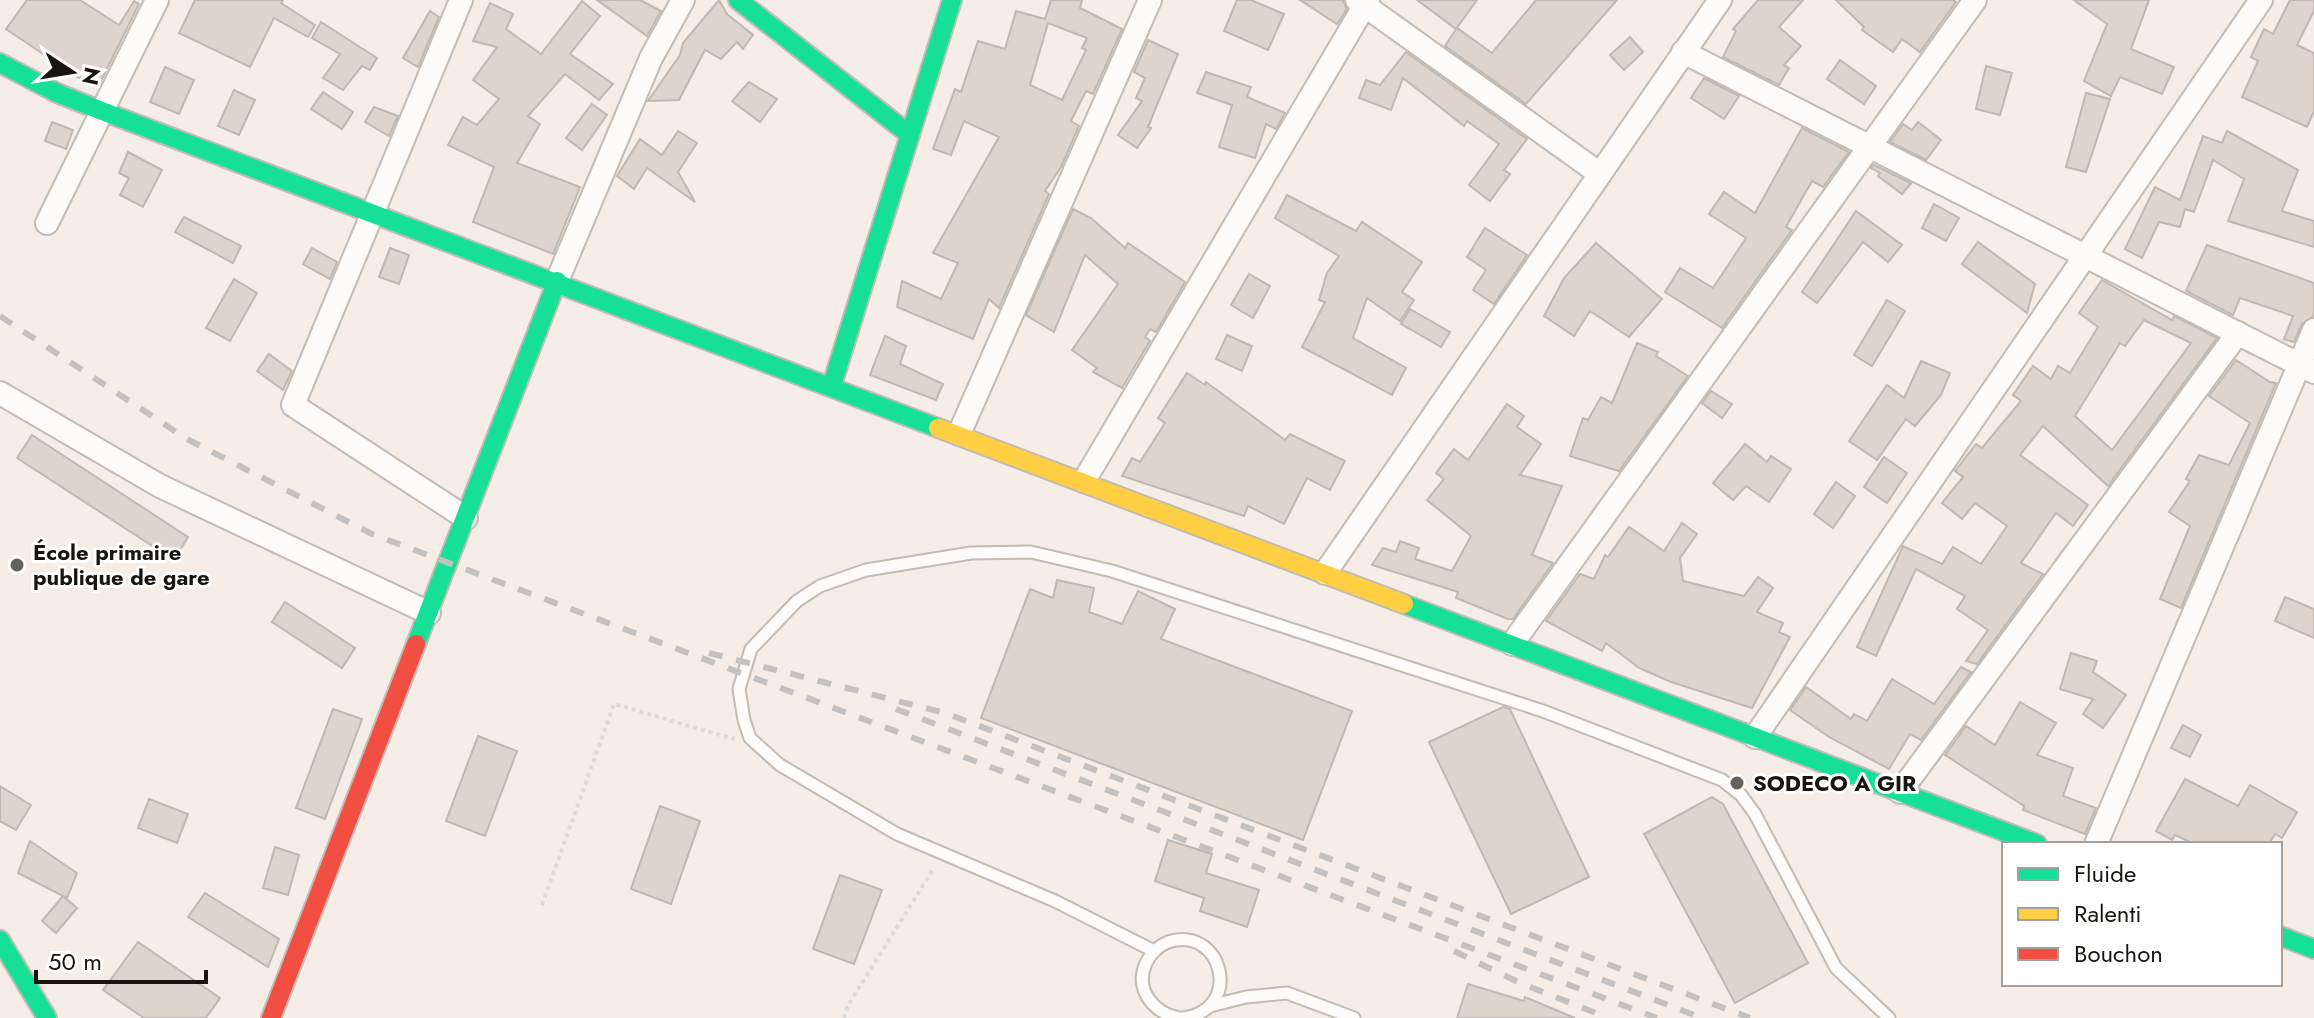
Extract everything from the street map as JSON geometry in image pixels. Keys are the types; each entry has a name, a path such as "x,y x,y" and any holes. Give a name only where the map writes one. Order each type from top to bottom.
{"street":[{"path":"47,223 157,0"},
{"path":"461,0 293,405 466,518"},
{"path":"271,1018 557,281 651,58 683,0"},
{"path":"738,0 910,135"},
{"path":"832,385 952,0"},
{"path":"959,434 1150,0"},
{"path":"1325,573 1720,0"},
{"path":"1512,644 1975,0"},
{"path":"1755,737 2261,0"},
{"path":"1084,481 1363,2 1600,174"},
{"path":"1683,52 2307,368"},
{"path":"0,63 57,93 102,111 2032,842"},
{"path":"2097,842 2307,368 2314,330"},
{"path":"1900,792 2238,333"},
{"path":"0,393 160,486 429,613"},
{"path":"2282,937 2314,949"},
{"path":"0,940 47,1018"}],"lane":[{"path":"1154,951 1055,901 897,834 780,765 750,738 739,689 751,649 781,616 820,586 895,563 971,553 1031,552 1112,571 1543,711 1722,780 1741,795 1755,814 1836,968 1889,1018"},
{"path":"1210,1006 1220,986 1221,975 1212,954 1205,947 1195,942 1173,941 1154,951 1143,971 1143,982 1153,1012 1180,1018 1246,997 1287,993 1354,1018"}],"path":[{"path":"542,905 614,704 741,741 750,738"},
{"path":"844,1018 848,1005 942,855"}],"building":[{"path":"27,0 80,0 119,25 134,1 139,4 99,85 79,78 6,29"},
{"path":"195,0 283,0 281,3 315,25 308,37 274,18 250,67 179,33"},
{"path":"597,0 640,0 661,11 647,36"},
{"path":"719,0 727,14 753,35 743,49 737,42 721,59 705,50 679,100 648,101 680,55 683,43"},
{"path":"1051,0 1082,0 1080,8 1122,29 1093,94 1086,91 1071,121 1079,126 1061,167 1045,191 1049,194 999,308 989,299 973,339 897,307 902,281 941,299 958,263 933,253 999,137 964,121 951,155 933,149 955,89 961,92 978,41 1005,49 1016,11 1045,19","holes":["1048,23 1087,38 1082,48 1086,50 1062,100 1030,85"]},
{"path":"1237,0 1251,0 1284,14 1268,50 1224,31"},
{"path":"1300,0 1343,0 1347,9 1337,24"},
{"path":"1417,0 1477,0 1456,29"},
{"path":"1536,0 1617,0 1526,104 1445,46 1457,28 1492,53"},
{"path":"1758,0 1803,0 1779,27 1801,46 1784,65 1789,68 1779,85 1723,57 1736,31 1733,29"},
{"path":"1836,0 1956,2 1920,52 1902,39 1893,52 1862,30 1864,27"},
{"path":"2074,0 2149,0 2131,49 2174,67 2162,94 2120,77 2111,96 2084,81 2107,24"},
{"path":"2290,0 2314,0 2314,11 2297,45 2314,53 2314,111 2307,127 2242,97 2258,61 2251,57 2264,29 2273,34"},
{"path":"582,1 600,16 570,54 613,84 599,100 565,74 528,116 540,124 517,163 580,187 553,254 473,222 494,167 448,145 463,117 477,125 499,99 473,80 497,47 473,41 490,3 513,14 506,29 541,54"},
{"path":"430,11 439,17 418,67 403,58"},
{"path":"321,22 377,58 370,70 362,66 343,90 323,78 340,54 312,38"},
{"path":"1630,37 1643,52 1624,70 1610,55"},
{"path":"1148,40 1178,54 1148,127 1151,128 1137,148 1118,135 1142,101 1136,98 1145,78 1134,72"},
{"path":"1406,52 1527,139 1504,170 1510,174 1490,201 1469,185 1499,144 1467,121 1464,126 1403,78 1391,110 1359,98 1366,80 1380,85"},
{"path":"1840,60 1876,86 1864,104 1827,79"},
{"path":"1986,66 2012,73 2000,115 1976,109"},
{"path":"165,67 194,80 179,114 150,102"},
{"path":"1206,72 1251,87 1247,97 1285,113 1276,129 1266,124 1255,158 1219,147 1232,105 1197,93"},
{"path":"1704,78 1739,96 1724,119 1691,98"},
{"path":"749,82 777,99 760,122 732,101"},
{"path":"234,90 255,100 239,135 218,126"},
{"path":"323,92 353,112 342,129 311,109"},
{"path":"2086,93 2110,99 2086,172 2066,167"},
{"path":"592,104 607,115 582,150 566,138"},
{"path":"374,107 398,116 389,136 365,122"},
{"path":"52,122 73,130 66,149 45,141"},
{"path":"1918,122 1941,140 1926,160 1890,142 1903,124 1912,130"},
{"path":"1802,128 1849,152 1823,187 1812,181 1786,227 1792,230 1722,328 1665,292 1680,268 1713,288 1746,238 1709,214 1724,192 1755,213"},
{"path":"678,131 697,143 678,172 695,202 647,168 634,189 617,176 640,139 662,155"},
{"path":"2227,131 2298,170 2282,211 2314,221 2314,247 2228,221 2244,179 2213,160 2194,212 2185,209 2180,227 2159,222 2142,258 2125,249 2155,187 2180,200 2203,136 2222,143"},
{"path":"128,152 162,170 143,207 120,195 129,178 119,173"},
{"path":"1874,165 1911,183 1902,194 1878,176 1880,173 1871,168"},
{"path":"1287,195 1356,231 1362,222 1422,262 1402,292 1414,300 1400,321 1367,298 1353,338 1406,368 1392,395 1302,347 1325,302 1319,300 1327,273 1339,256 1275,218"},
{"path":"1934,204 1959,218 1946,241 1922,228"},
{"path":"1073,209 1091,218 1125,248 1128,243 1185,282 1156,332 1150,329 1145,337 1150,341 1122,388 1093,372 1097,368 1072,350 1118,284 1085,255 1054,332 1026,315"},
{"path":"1856,211 1902,245 1888,262 1863,242 1817,303 1802,292"},
{"path":"184,217 241,246 233,263 175,232"},
{"path":"1485,228 1527,255 1494,304 1473,290 1486,270 1467,257"},
{"path":"1978,242 2035,284 2027,313 1962,264"},
{"path":"1596,243 1662,299 1629,337 1590,311 1574,336 1544,316 1564,278"},
{"path":"2207,245 2314,283 2314,316 2302,324 2294,342 2284,339 2293,316 2240,298 2233,315 2186,291"},
{"path":"312,248 337,262 330,279 303,264"},
{"path":"390,248 409,255 399,284 379,277"},
{"path":"1249,274 1270,286 1253,318 1231,305"},
{"path":"234,279 257,293 230,341 206,328"},
{"path":"2102,280 2172,320 2174,316 2217,338 2108,486 2043,426 2020,455 2088,505 2073,526 2056,513 2021,563 2043,574 1977,664 1966,661 1988,630 1957,609 1965,596 1916,569 1876,656 1857,647 1903,546 1942,564 1953,547 1981,564 2007,526 1975,503 1962,519 1942,503 1963,477 1955,471 1976,444 1982,448 2021,401 2013,395 2033,366 2051,379 2058,366 2070,373 2098,327 2079,313","holes":["2144,320 2191,343 2112,450 2075,416 2120,343 2125,346"]},
{"path":"1887,300 1905,311 1872,366 1854,355"},
{"path":"1410,309 1450,332 1441,347 1401,324"},
{"path":"1227,335 1252,346 1242,371 1216,359"},
{"path":"885,336 906,346 900,364 943,384 936,400 870,375"},
{"path":"1637,343 1658,352 1656,356 1688,376 1619,471 1570,456 1583,418 1588,420 1601,397 1612,403"},
{"path":"269,354 292,371 283,390 257,371"},
{"path":"2236,360 2276,383 2181,608 2160,599 2190,526 2169,512 2190,481 2186,479 2199,455 2229,465 2250,423 2209,396"},
{"path":"1921,361 1950,373 1941,395 1915,426 1906,419 1877,460 1849,441 1887,385 1904,398"},
{"path":"1187,373 1205,385 1206,382 1285,440 1290,434 1345,461 1330,490 1307,478 1284,524 1248,506 1244,516 1122,476 1132,458 1140,462 1165,423 1158,418"},
{"path":"1711,391 1732,404 1722,418 1702,403"},
{"path":"1507,404 1524,416 1517,427 1541,444 1520,475 1562,486 1532,555 1553,563 1513,619 1456,598 1458,592 1372,565 1383,548 1396,552 1400,541 1419,548 1415,559 1452,571 1471,536 1427,500 1444,479 1436,473 1454,449 1468,460"},
{"path":"32,435 188,537 174,560 17,458"},
{"path":"1745,444 1767,462 1771,456 1791,469 1769,502 1746,486 1733,500 1713,483"},
{"path":"1884,457 1907,473 1887,503 1864,487"},
{"path":"1836,482 1855,496 1833,528 1814,514"},
{"path":"1682,523 1697,534 1680,558 1683,581 1744,596 1758,577 1773,588 1757,612 1783,623 1779,632 1790,637 1752,708 1671,682 1639,668 1606,643 1602,651 1546,621 1580,574 1594,579 1605,555 1608,557 1629,527 1664,551"},
{"path":"1057,580 1094,588 1089,612 1122,624 1138,591 1175,609 1161,639 1352,711 1303,840 981,718 1030,589 1053,598"},
{"path":"2285,597 2314,609 2314,638 2275,621"},
{"path":"285,602 355,648 342,668 272,622"},
{"path":"2071,653 2097,661 2093,672 2126,695 2103,728 2083,714 2093,699 2060,689"},
{"path":"1961,667 1971,672 1921,740 1910,734 1889,769 1829,737 1790,710 1806,687 1851,719 1854,714 1867,721 1892,679 1934,704"},
{"path":"2020,702 2056,723 2037,755 2073,768 2063,796 2096,808 2085,834 2023,810 2024,806 1945,755 1966,726 1995,745"},
{"path":"1503,707 1510,709 1589,877 1511,914 1429,742"},
{"path":"333,709 362,719 325,819 296,808"},
{"path":"2183,725 2201,735 2190,757 2171,748"},
{"path":"478,736 517,751 485,836 446,821"},
{"path":"2185,779 2238,806 2250,785 2297,812 2282,838 2275,834 2270,842 2190,842 2175,835 2172,840 2156,831"},
{"path":"0,786 31,805 16,830 0,821"},
{"path":"1712,797 1723,804 1808,963 1735,1003 1644,834"},
{"path":"149,799 188,814 177,843 138,828"},
{"path":"660,806 700,821 671,904 631,889"},
{"path":"1168,840 1212,854 1206,873 1259,890 1247,927 1200,911 1204,898 1155,881"},
{"path":"30,841 77,873 67,898 18,873"},
{"path":"275,847 299,855 288,895 263,888"},
{"path":"840,875 882,890 854,964 813,949"},
{"path":"205,893 279,939 268,967 188,917"},
{"path":"63,896 77,908 56,933 42,921"},
{"path":"138,942 220,998 206,1018 144,1018 103,990"},
{"path":"1468,984 1524,1001 1525,997 1575,1018 1457,1018"}],"railway":[{"path":"0,316 187,439 372,534 1657,1018"},
{"path":"709,653 945,713 1750,1018"},
{"path":"896,709 1702,1018"},
{"path":"1454,951 1518,982 1608,1018"}],"traffic: fast":[{"path":"738,0 910,135"},
{"path":"832,385 952,0"},
{"path":"0,63 57,93 102,111 938,428"},
{"path":"416,644 557,281"},
{"path":"1404,604 2032,842"},
{"path":"2282,937 2314,949"},
{"path":"0,940 47,1018"}],"traffic: slow":[{"path":"938,428 1404,604"}],"traffic: jam":[{"path":"271,1018 416,644"}],"place":[{"name":"École primaire publique de gare","path":"17,565"},
{"name":"SODECO A GIR","path":"1737,783"}]}
